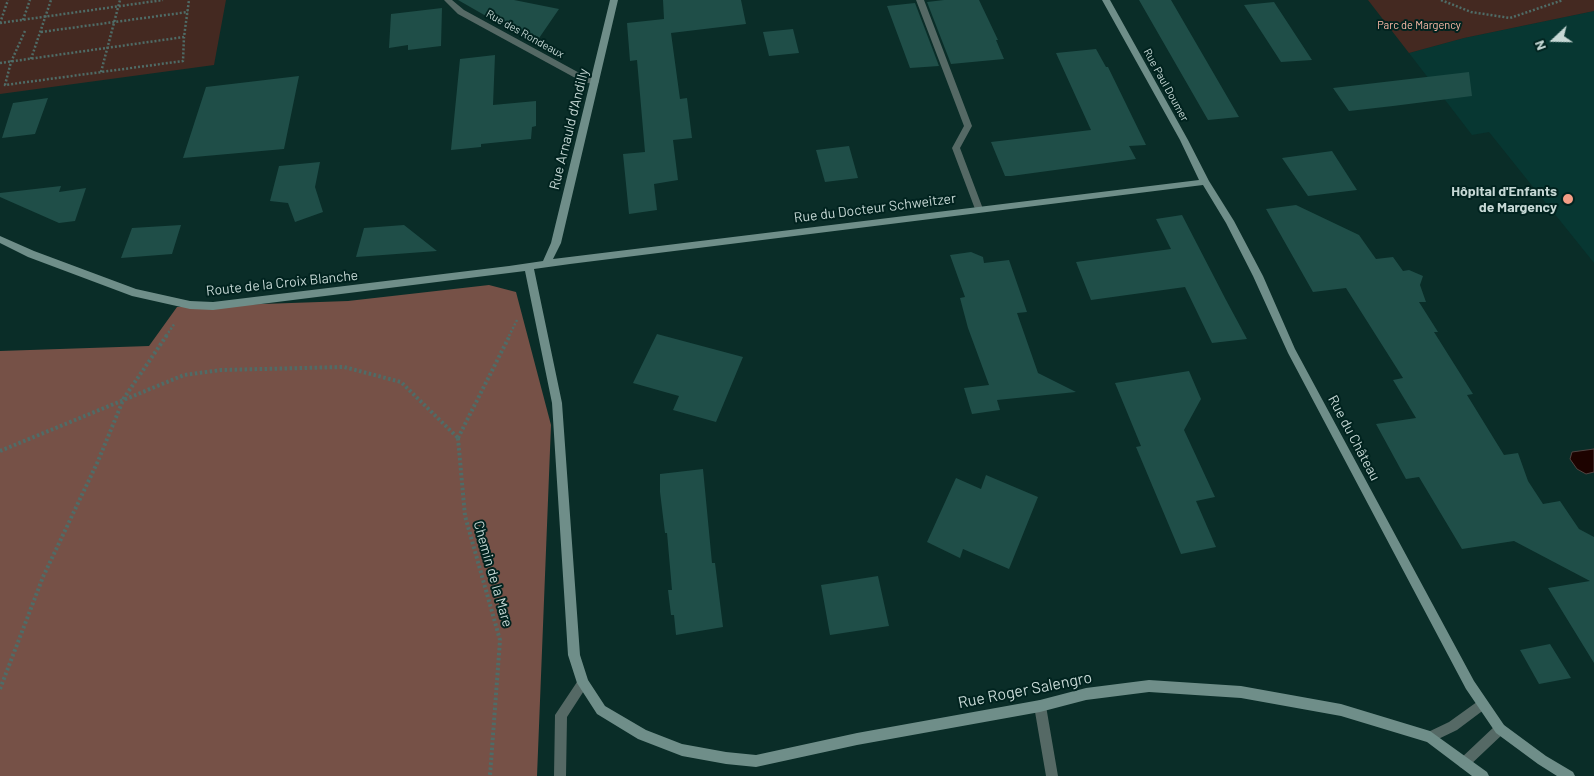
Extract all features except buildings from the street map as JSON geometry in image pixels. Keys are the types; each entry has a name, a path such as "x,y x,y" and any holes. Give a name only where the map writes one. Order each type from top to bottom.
{"main road":[{"name":"Rue Arnauld d'Andilly","path":"547,263 556,243 614,0"},
{"name":"Rue Paul Doumer","path":"1106,0 1184,140 1205,182"},
{"name":"Rue du Docteur Schweitzer","path":"547,263 1205,182"},
{"name":"Rue du Château","path":"1205,182 1230,221 1258,276 1291,350 1481,705"},
{"name":"Route de la Croix Blanche","path":"0,239 70,270 135,294 190,305 213,306 270,300 547,263"},
{"path":"528,266 557,403 574,655 582,684"},
{"name":"Rue Roger Salengro","path":"582,684 601,710 642,735 682,750 726,758 756,760 780,757 867,737 1040,706 1086,694 1149,686 1241,692 1341,710 1430,737 1483,776"},
{"path":"1481,705 1500,729 1542,760 1569,776"}],"street":[{"name":"Rue des Rondeaux","path":"448,0 462,12 582,78 595,82"},
{"path":"920,0 968,126 956,148 979,209"},
{"path":"560,776 561,715 582,684"},
{"path":"1430,737 1453,726 1481,705"},
{"path":"1040,706 1052,776"},
{"path":"1464,763 1500,729"}],"path":[{"path":"8,0 0,23 144,1 163,0"},
{"path":"23,20 30,0"},
{"path":"31,59 51,0"},
{"path":"101,72 120,0"},
{"path":"25,31 11,62 5,85 183,61 189,0"},
{"path":"1441,0 1471,12 1510,18 1563,0"},
{"path":"40,32 188,12"},
{"path":"0,63 184,37"},
{"path":"0,451 45,434 124,398 184,375 221,370 344,367 401,382 458,438 529,298 533,286"},
{"path":"0,689 42,577 98,461 124,398 176,322"},
{"name":"Chemin de la Mare","path":"458,438 465,516 500,640 490,776"}],"shaded area":[{"name":"Hôpital d'Enfants de Margency","path":"1594,11 1594,263 1489,132 1472,135 1409,53 1464,38"},
{"path":"489,285 516,292 551,425 537,776 0,776 0,351 149,346 177,307 348,301"},
{"path":"1594,449 1594,472 1586,474 1577,469 1570,459 1572,452"}],"green space":[{"path":"0,0 226,0 214,65 0,94"},
{"name":"Parc de Margency","path":"1368,0 1594,0 1594,11 1464,38 1409,53"}],"place":[{"name":"Hôpital d'Enfants de Margency","path":"1568,199"}]}
